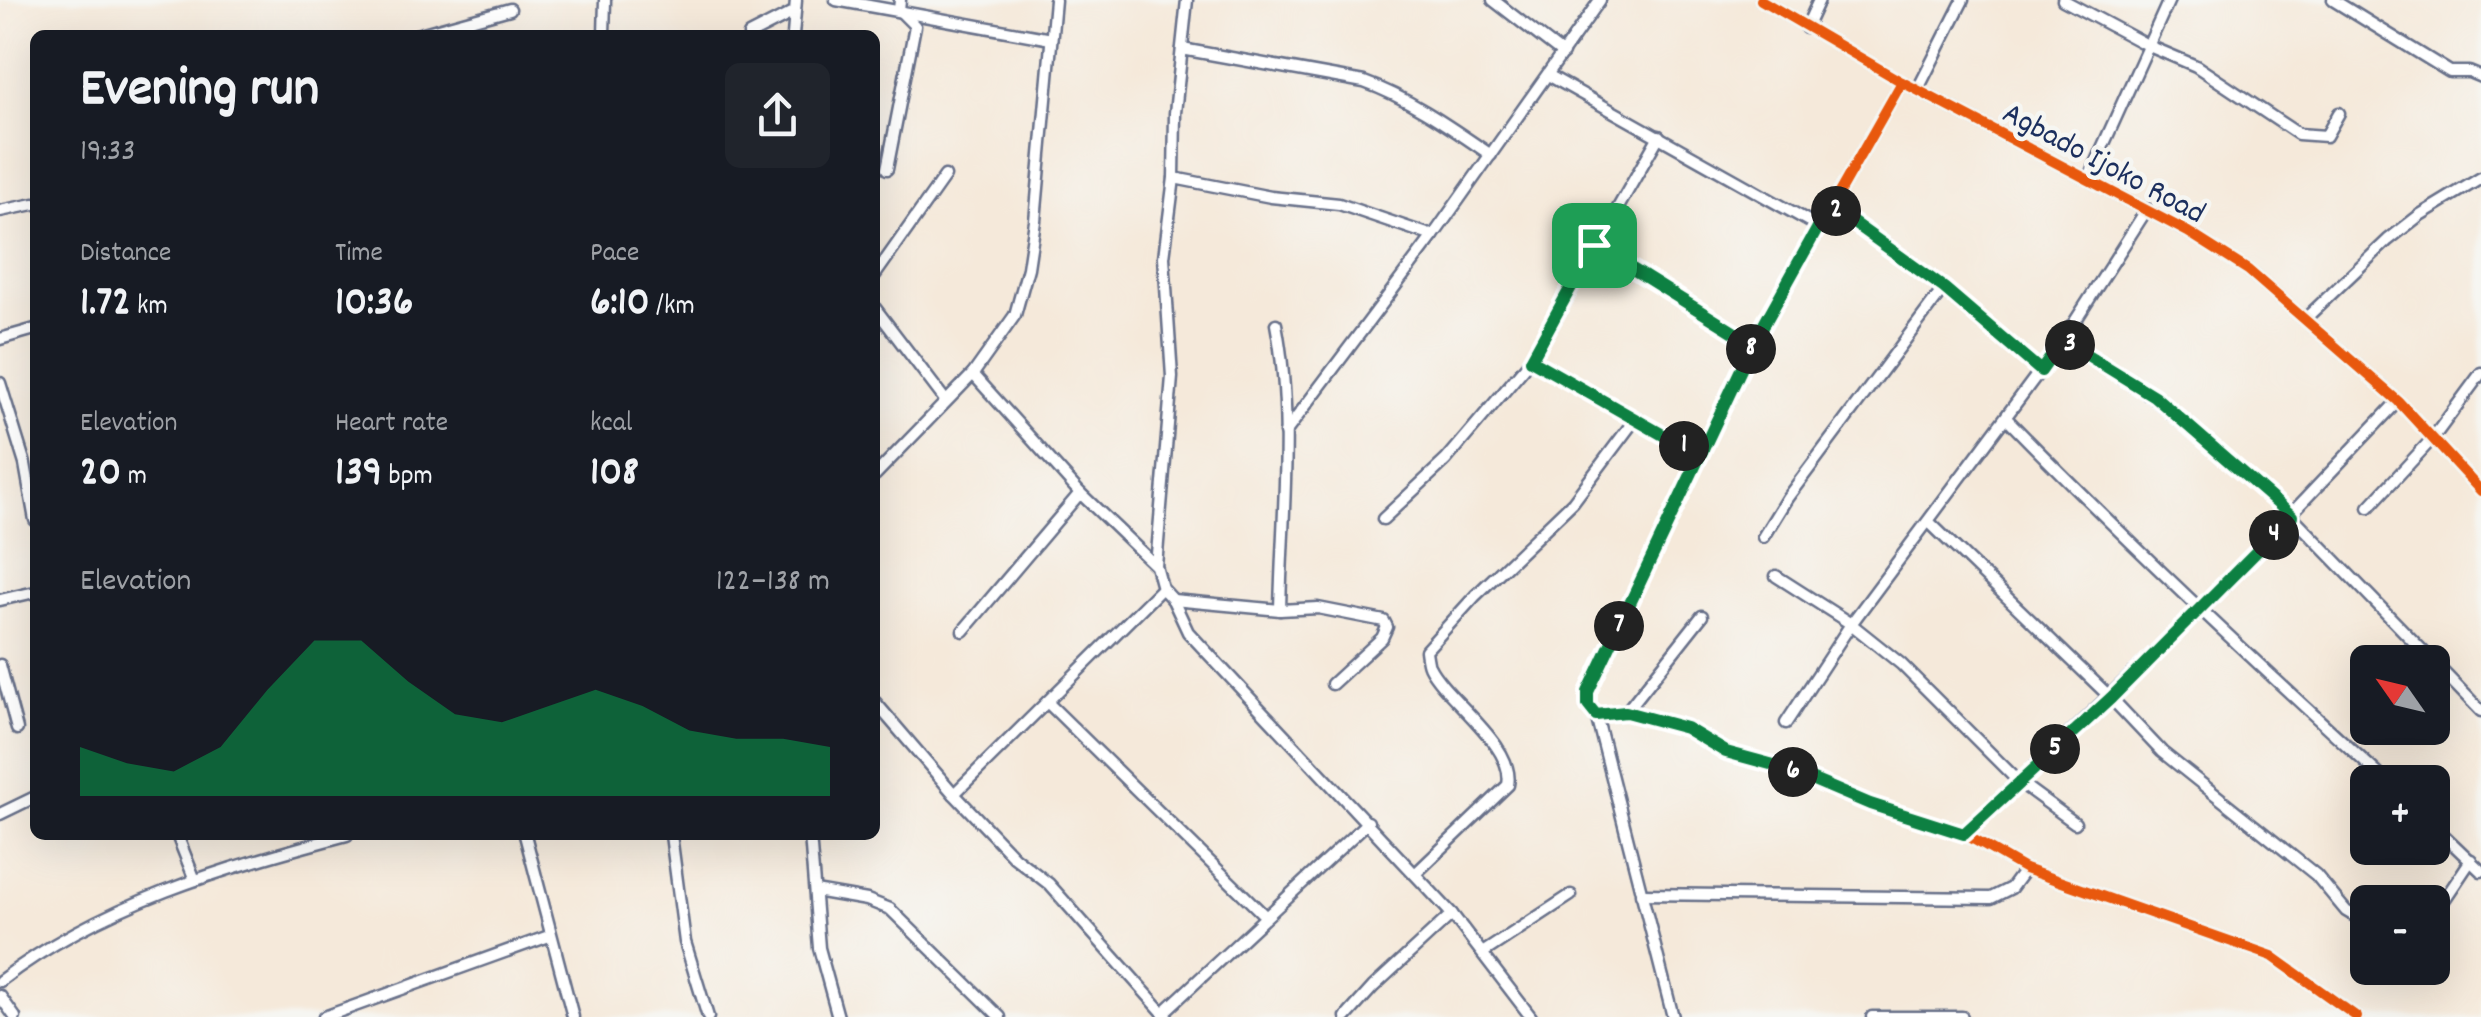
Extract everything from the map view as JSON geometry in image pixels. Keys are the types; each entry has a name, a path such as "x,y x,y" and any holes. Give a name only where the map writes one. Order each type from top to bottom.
{"street":[{"path":"604,30 605,0"},
{"path":"836,0 900,5 1051,39"},
{"path":"880,470 973,374 1006,331 1021,297 1035,221 1056,0"},
{"path":"1187,0 1164,258 1172,377 1156,566 1162,588 1173,600 1188,632 1215,664 1452,914 1531,1017"},
{"path":"1493,0 1563,54"},
{"path":"1285,433 1433,236 1600,0"},
{"name":"Agbado Ijoko Road","path":"1762,0 1902,82 2146,209 2248,270 2398,401 2481,491"},
{"path":"1806,28 1819,0"},
{"path":"1918,89 1963,0"},
{"path":"2063,0 2196,66 2298,134 2326,136 2338,113"},
{"path":"2088,178 2169,0"},
{"path":"2333,0 2450,72 2469,72 2481,78"},
{"path":"887,169 915,26 900,5"},
{"path":"757,30 795,6"},
{"path":"434,30 510,9"},
{"path":"1182,48 1364,82 1392,92 1491,154"},
{"path":"1548,75 1818,227"},
{"path":"1673,1017 1596,715 1588,705 1588,692 1753,344 1902,82"},
{"path":"1383,519 1446,460 1531,360 1658,136"},
{"path":"880,268 945,176"},
{"path":"1174,178 1272,197 1340,204 1433,236"},
{"path":"2306,318 2388,240 2420,215 2481,178"},
{"path":"0,212 30,205"},
{"path":"1830,206 1944,288 2041,371"},
{"path":"1786,723 1851,624 2063,340 2146,209"},
{"path":"1594,245 1753,344"},
{"path":"1763,537 1787,498 1944,288"},
{"path":"880,315 945,400"},
{"path":"1276,324 1284,364 1285,433 1280,610"},
{"path":"0,339 30,330"},
{"path":"2063,340 2154,396 2292,516 2481,711"},
{"path":"1531,360 1700,456"},
{"path":"2370,507 2434,438 2481,373"},
{"path":"973,374 1080,493 1156,566"},
{"path":"0,383 30,463"},
{"path":"1964,834 2202,608 2398,401"},
{"path":"1415,874 1508,785 1510,775 1490,738 1428,666 1426,650 1475,596 1573,502 1636,418"},
{"path":"2006,418 2126,541 2368,765"},
{"path":"963,631 1080,493"},
{"path":"1929,522 2162,752 2316,874 2350,913"},
{"path":"1776,576 1851,624 1901,664 2020,782 2075,823"},
{"path":"954,794 1162,588"},
{"path":"0,600 30,593"},
{"path":"1173,600 1280,610 1318,608 1384,622 1382,638 1332,684"},
{"path":"1626,712 1702,616"},
{"path":"0,665 17,729"},
{"path":"1047,702 1265,916"},
{"path":"880,708 954,794 1014,857 1049,884 1165,1015 1368,822"},
{"path":"1596,715 1626,712 1686,728 1726,752 1785,768 1870,804 1964,834 2025,869 2272,956 2357,1017"},
{"path":"0,814 30,799"},
{"path":"179,840 195,880"},
{"path":"0,980 99,918 313,840"},
{"path":"525,840 573,1017"},
{"path":"673,840 685,942 708,1017"},
{"path":"810,840 819,948 838,1017"},
{"path":"2450,840 2481,870"},
{"path":"2450,892 2472,860"},
{"path":"1642,894 1991,898 2010,888 2025,869"},
{"path":"815,890 867,900 890,909 1000,1017"},
{"path":"1484,952 1571,895"},
{"path":"1346,1017 1452,914"},
{"path":"324,1017 549,936"},
{"path":"0,996 15,1017"},
{"path":"1872,1017 1962,1017"}],"cycle path":[{"path":"1761,0 1902,82 2188,232 2248,270 2398,401 2481,491"},
{"path":"1902,82 1753,344 1588,693 1588,705 1596,715 1626,712 1686,727 1726,752 1785,769 1870,804 1964,834 2025,869 2272,956 2357,1017"}],"route":[{"path":"1594,245 1531,360 1636,418 1700,456 1753,344 1830,206 1944,288 2041,371 2063,340 2154,396 2292,516 2111,698 1964,834 1870,804 1785,768 1726,752 1686,728 1626,712 1596,715 1588,705 1588,692 1753,344 1594,245"}]}
